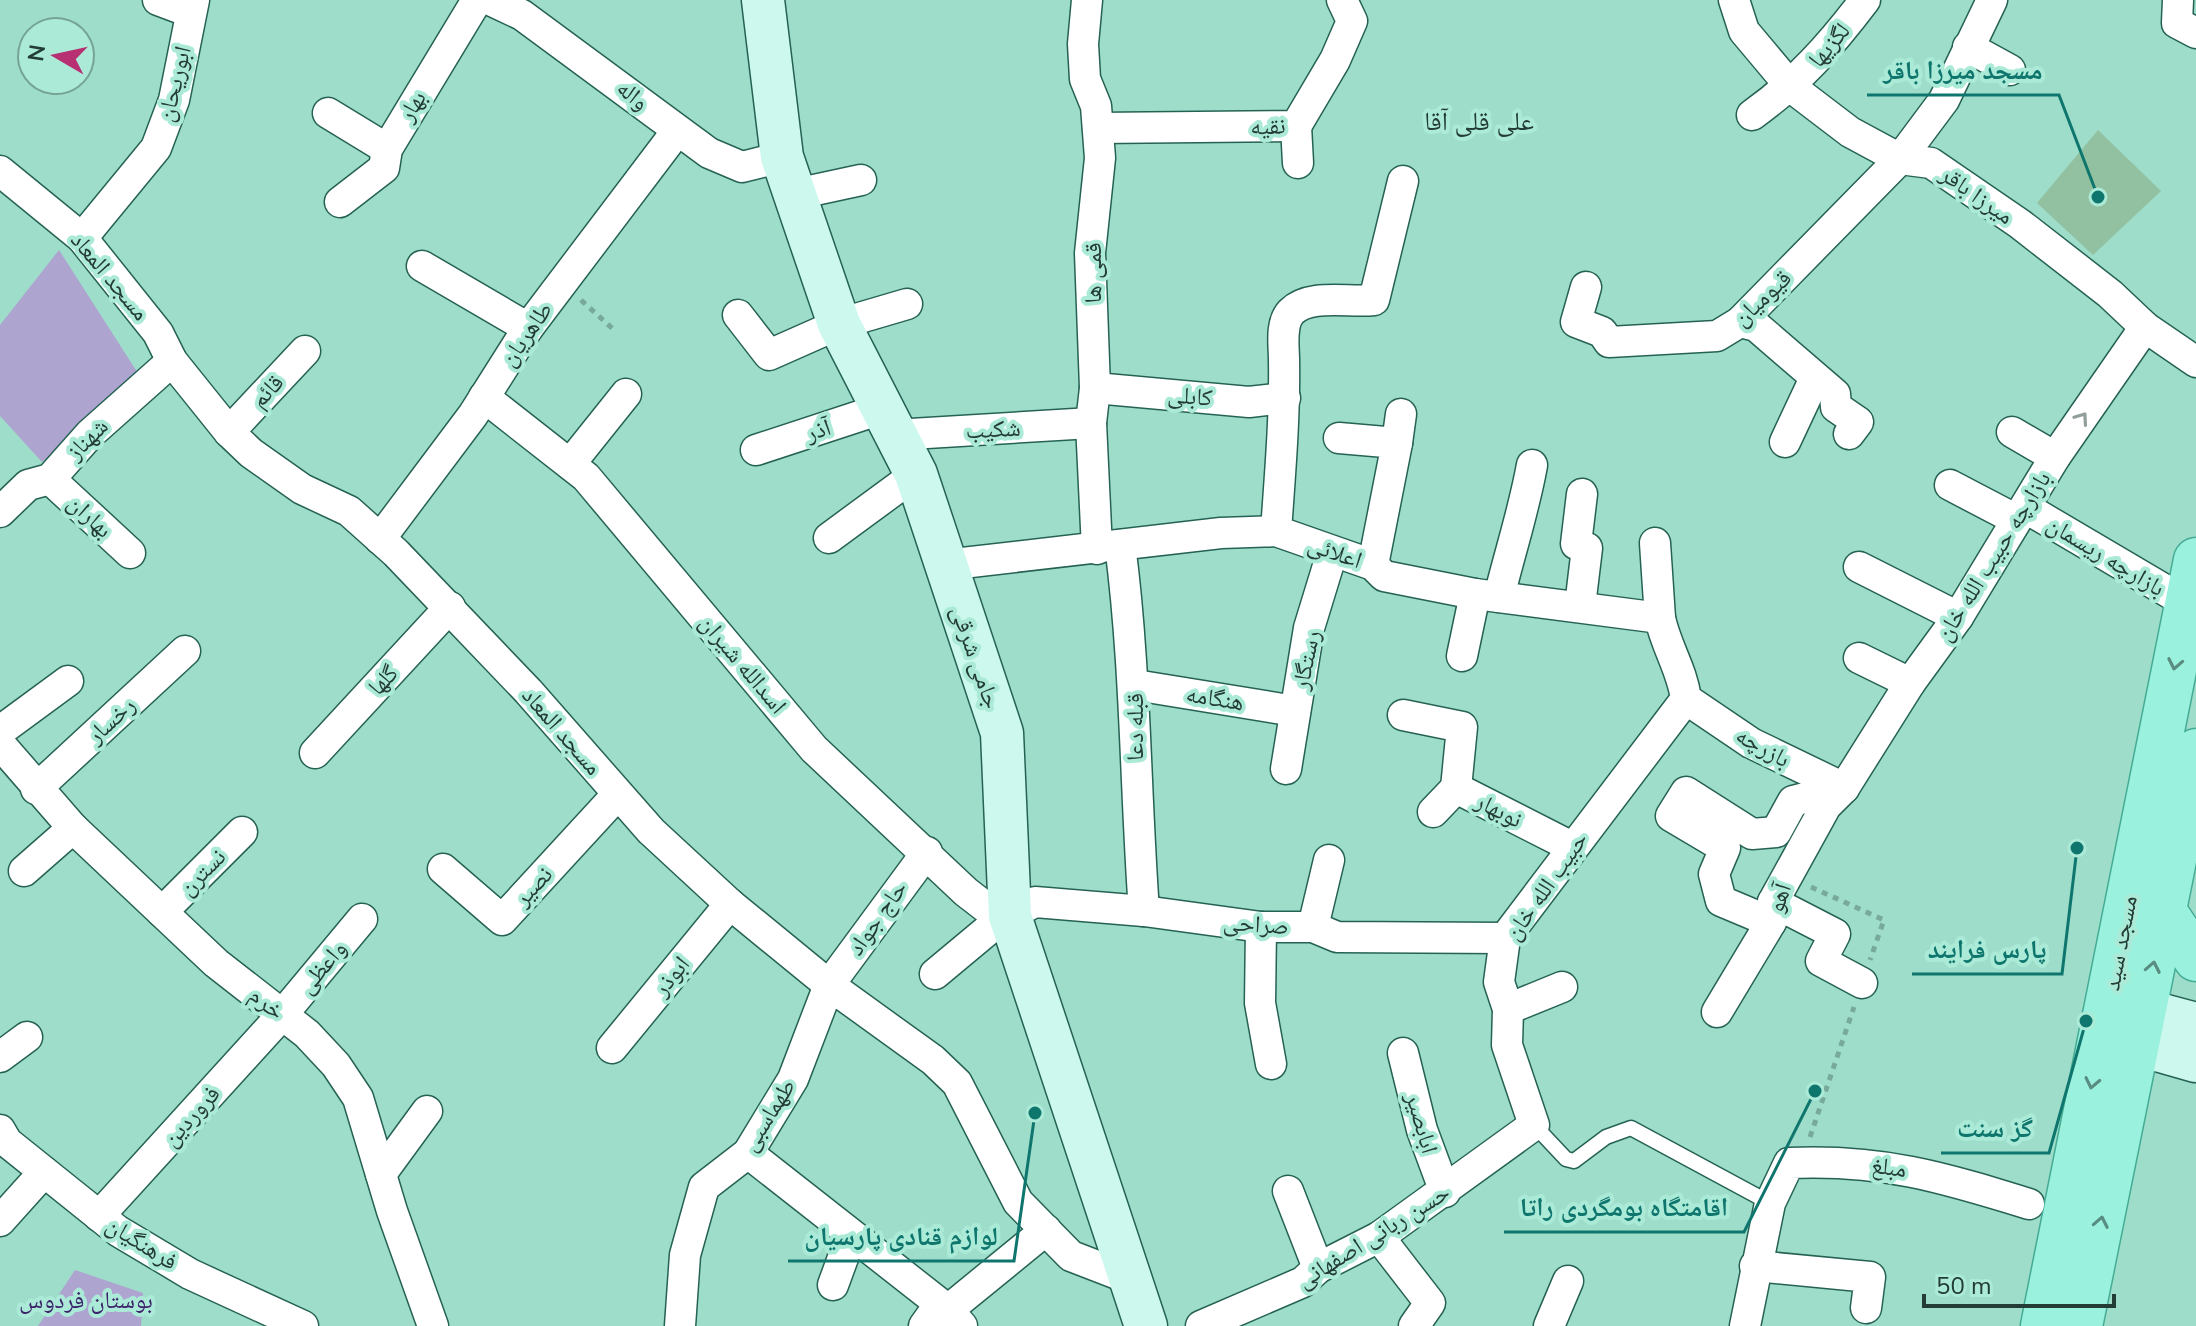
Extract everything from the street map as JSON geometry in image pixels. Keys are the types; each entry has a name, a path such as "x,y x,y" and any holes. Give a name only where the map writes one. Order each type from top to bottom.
{"main road":[{"name":"مسجد سید","path":"2080,1326 2123,1022 2196,560"},
{"name":"مسجد سید","path":"2043,1326 2123,1022 2164,911 2196,751"},
{"path":"2164,911 2196,959"}],"street":[{"path":"158,0 192,6"},
{"name":"بهار","path":"340,202 384,168 387,149 477,0"},
{"name":"واله","path":"490,0 522,15 569,47 709,153 742,167 789,175 861,180"},
{"name":"جامی شرقی","path":"763,0 789,175 839,324 916,474 1002,733 1006,918 1146,1326"},
{"name":"قمی ها","path":"1087,0 1083,44 1085,79 1096,106 1100,158 1090,253 1095,388 1091,423 1109,547"},
{"name":"نقیه","path":"1098,128 1296,126 1335,60 1352,21 1342,0"},
{"name":"میرزا باقر","path":"1734,0 1744,31 1791,87 1850,132 1900,159 1931,163 2020,224 2110,294 2145,327 2196,362"},
{"name":"لگزیها","path":"1752,115 1791,87 1826,52 1865,0"},
{"name":"قیومیان","path":"1586,287 1576,322 1602,332 1609,342 1717,336 1740,322 1900,159 1944,100 1992,0"},
{"path":"2178,0 2177,23 2196,33"},
{"name":"ابوریحان","path":"82,238 156,148 174,100 192,6"},
{"path":"1968,47 2010,70"},
{"path":"328,113 387,149"},
{"path":"1296,126 1298,163"},
{"name":"طاهریان","path":"380,539 484,397 528,328 677,131"},
{"name":"مسجد المعاد","path":"0,171 82,238 158,333 172,361 229,432 251,453 302,489 349,511 380,539 450,607 617,795 730,904 829,985 933,1060 957,1083 1018,1202 1071,1256 1128,1278"},
{"path":"1276,531 1285,398 1284,326 1291,312 1312,301 1349,303 1374,300 1403,181"},
{"path":"422,266 528,328"},
{"path":"738,315 769,355 839,324 907,304"},
{"path":"1740,322 1756,326 1835,394 1836,407 1858,422 1849,434"},
{"name":"بازارچه حبیب الله خان","path":"1844,788 1910,683 1958,617 2055,457 2145,327"},
{"name":"قائم","path":"229,432 305,351"},
{"name":"شهناز","path":"0,512 28,485 50,479 90,434 172,361"},
{"path":"1785,442 1815,378"},
{"name":"کابلی","path":"1095,388 1249,402 1285,398"},
{"path":"570,464 626,394"},
{"name":"اسدالله شیران","path":"484,397 586,477 814,749 927,852 966,892 1006,918"},
{"name":"شکیب","path":"888,422 1091,423"},
{"name":"آذر","path":"756,450 888,422"},
{"path":"1339,438 1399,428 1373,565"},
{"path":"2012,432 2055,457"},
{"path":"1462,656 1522,520 1532,465"},
{"path":"829,538 916,474"},
{"name":"بهاران","path":"50,479 130,553"},
{"name":"بازارچه ریسمان","path":"1950,485 2021,514 2187,603"},
{"path":"1580,606 1587,548 1576,544 1582,494"},
{"name":"اعلائی","path":"945,565 1221,533 1276,531 1373,565 1384,576 1487,596 1660,618"},
{"path":"1655,543 1660,618 1684,686"},
{"name":"قبله دعا","path":"1109,547 1135,685 1135,781 1144,911"},
{"name":"رستگار","path":"1286,769 1309,628 1332,553"},
{"path":"1859,567 1958,617"},
{"name":"گلها","path":"315,753 450,607"},
{"name":"رخسار","path":"36,789 185,651"},
{"path":"1859,658 1910,683"},
{"path":"0,731 68,681"},
{"name":"هنگامه","path":"1135,685 1295,711"},
{"name":"بازرچه","path":"1684,686 1751,743 1844,788"},
{"name":"حبیب الله خان","path":"1534,1125 1507,1045 1508,1009 1499,982 1505,938 1684,686"},
{"path":"1403,715 1462,727 1456,788"},
{"name":"خرم","path":"0,744 73,828 216,963 282,1015 336,1065 358,1098 433,1326"},
{"name":"نوبهار","path":"1433,812 1456,788 1572,847"},
{"path":"1844,788 1793,801 1776,832 1752,834 1686,792 1671,816 1725,848 1714,874 1721,901 1772,912 1835,934 1821,961 1862,983"},
{"name":"آهو","path":"1717,1012 1826,806 1844,788"},
{"name":"نصیر","path":"443,869 502,920 617,795"},
{"path":"24,871 73,828"},
{"name":"نسترن","path":"162,912 242,832"},
{"name":"حاج جواد","path":"829,985 927,852"},
{"path":"1313,927 1329,860"},
{"name":"صراحی","path":"1006,918 1035,902 1144,911 1261,927 1313,927 1337,937 1505,938"},
{"name":"ابوذر","path":"612,1048 730,904"},
{"path":"935,974 1006,918"},
{"name":"واعظی","path":"282,1015 362,919"},
{"path":"1261,927 1260,1003 1271,1064"},
{"name":"طهماسبی","path":"680,1326 685,1255 704,1187 748,1153 793,1079 829,985"},
{"path":"1508,1009 1562,987"},
{"name":"فروردین","path":"99,1216 282,1015"},
{"path":"2123,1022 2196,1024"},
{"path":"2123,1022 2196,1061"},
{"path":"0,1057 27,1037"},
{"name":"ابابصیر","path":"1403,1053 1422,1130 1445,1192"},
{"path":"381,1174 427,1111"},
{"name":"حسن ربانی اصفهانی","path":"1201,1326 1303,1282 1318,1268 1379,1237 1534,1125"},
{"name":"فرهنگیان","path":"0,1130 7,1142 99,1216 190,1274 303,1326"},
{"path":"748,1153 851,1236 945,1321 1046,1230"},
{"name":"مبلغ","path":"1770,1203 1789,1163 1840,1161 1913,1170 2029,1204"},
{"path":"0,1221 44,1172"},
{"path":"1288,1191 1318,1268"},
{"path":"1745,1326 1770,1203"},
{"path":"833,1285 851,1236"},
{"path":"1379,1237 1430,1303 1414,1326"},
{"path":"1755,1266 1870,1277 1866,1308"},
{"path":"1549,1326 1568,1281"}],"lane":[{"path":"1534,1125 1566,1159 1574,1161 1606,1137 1631,1128 1770,1203"}],"path":[{"path":"562,284 614,330"}],"green space":[{"path":"59,250 141,378 42,462 0,416 0,325"},
{"name":"بوستان فردوس","path":"75,1270 143,1293 141,1326 38,1326"}],"building":[{"path":"2098,130 2161,191 2093,255 2037,203"}],"place":[{"name":"مسجد میرزا باقر","path":"2098,197"},
{"name":"پارس فرایند","path":"2077,848"},
{"name":"گز سنت","path":"2086,1021"},
{"name":"اقامتگاه بومگردی راتا","path":"1815,1091"},
{"name":"لوازم قنادی پارسیان","path":"1035,1113"}],"district":[{"name":"علی قلی آقا","path":"1479,121"}]}
